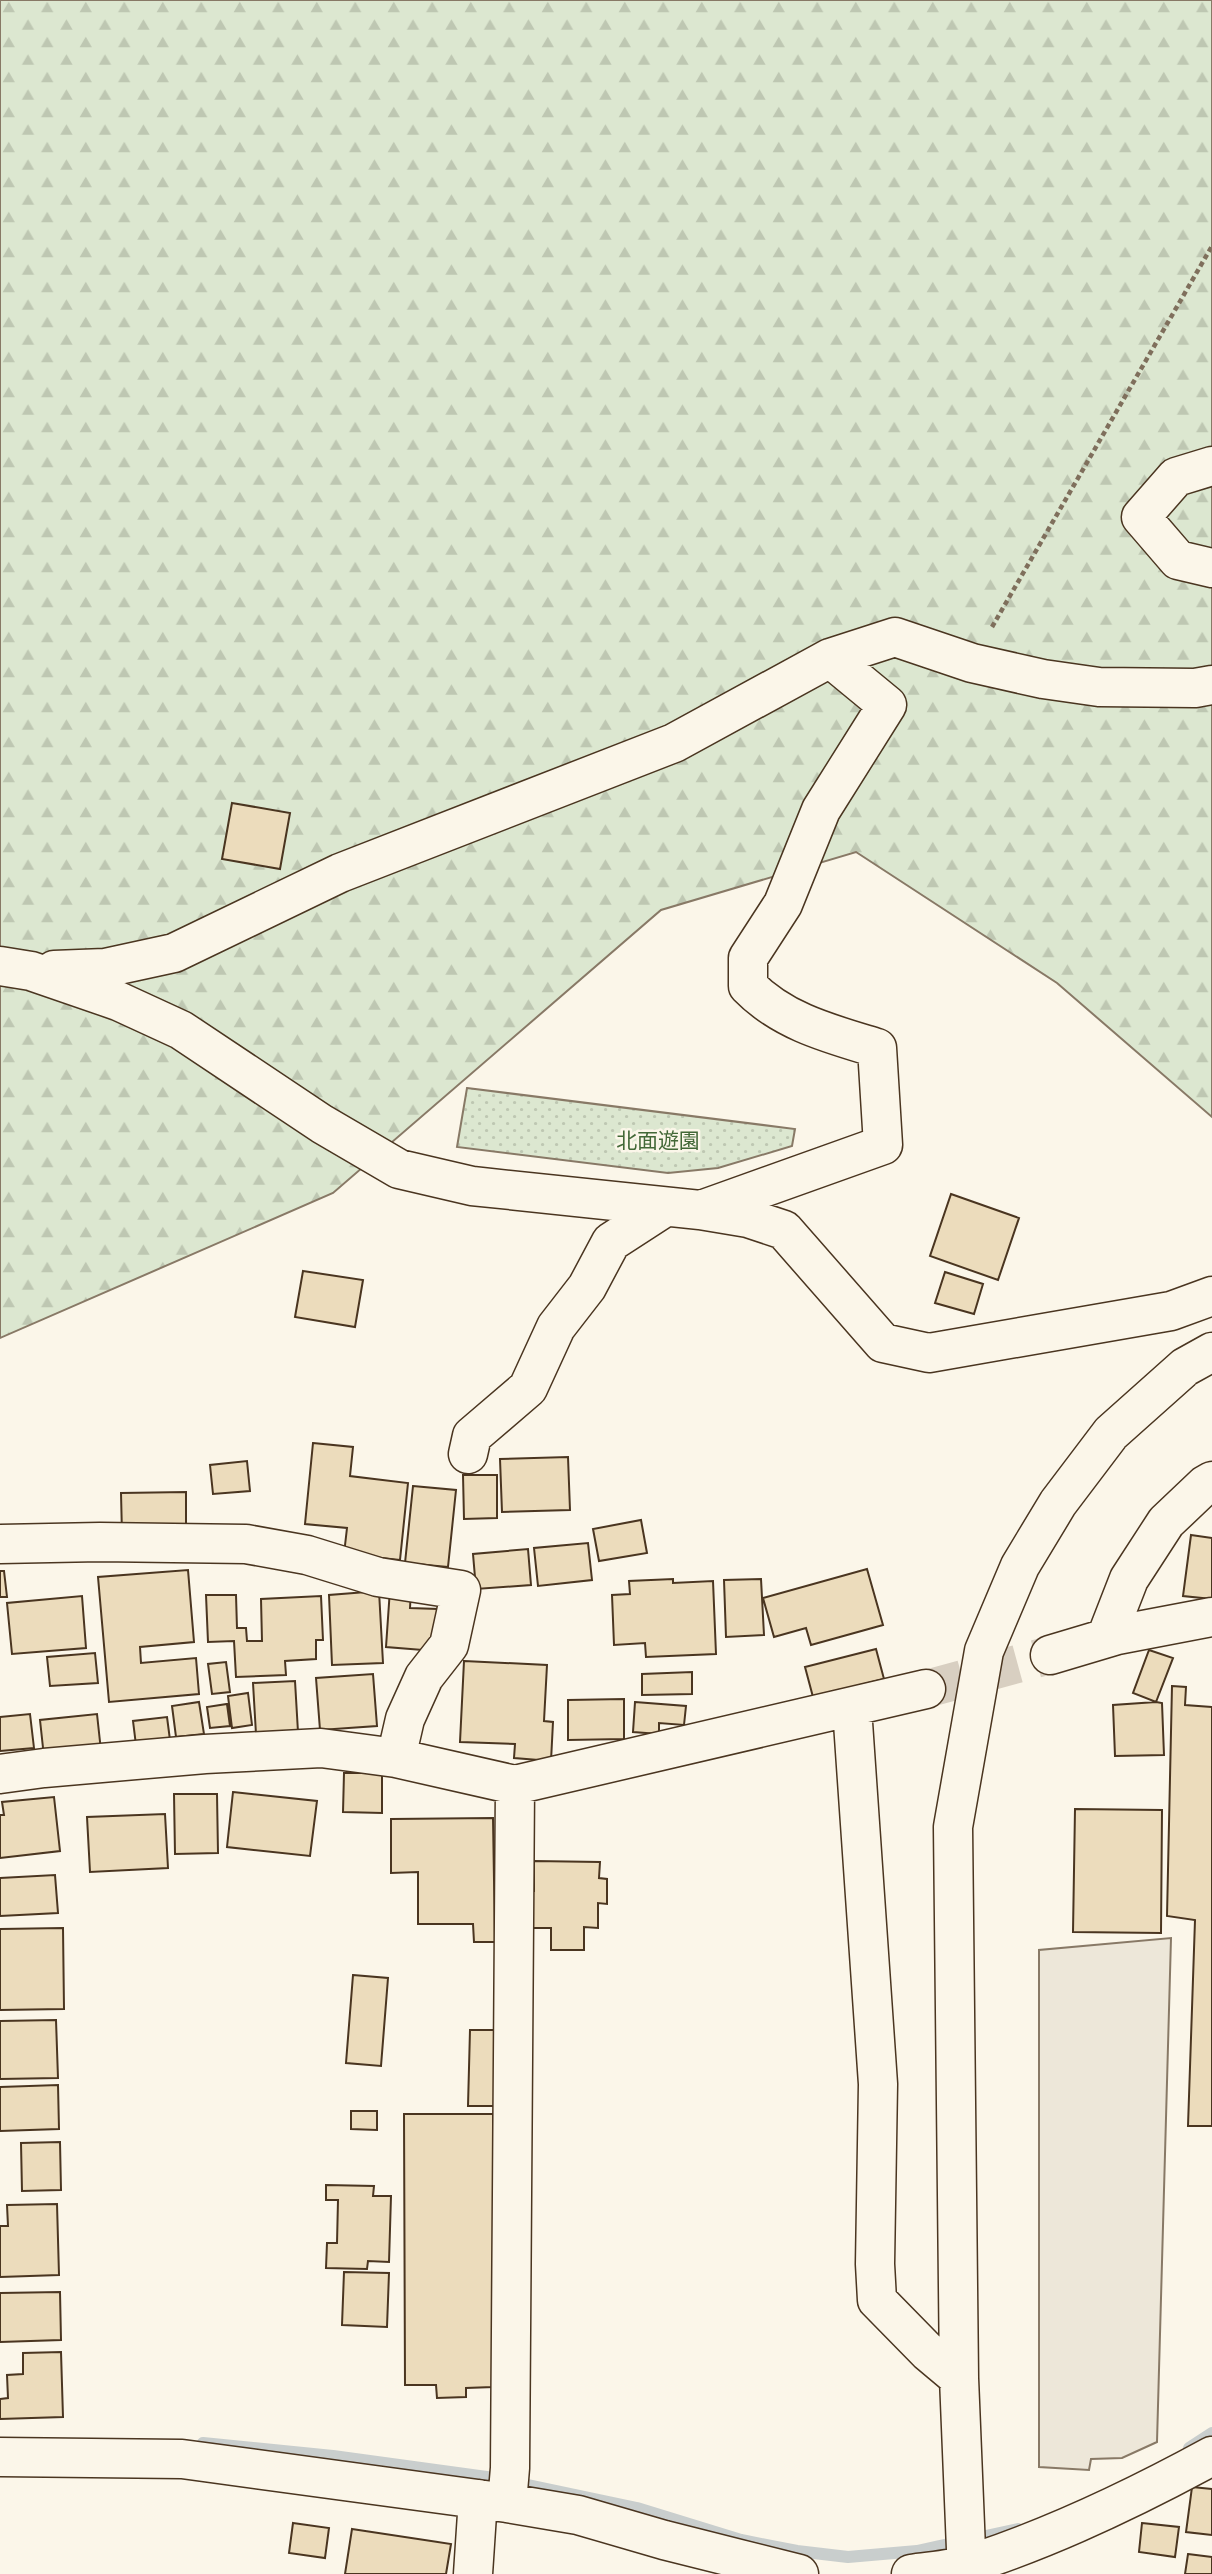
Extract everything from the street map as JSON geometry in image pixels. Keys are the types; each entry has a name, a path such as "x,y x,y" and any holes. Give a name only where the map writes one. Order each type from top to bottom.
{"street":[{"path":"1212,466 1176,477 1141,517 1178,560 1212,568"},
{"path":"15,969 105,968 174,953 341,873 674,743 830,658 895,637 972,663 1043,679 1099,687 1195,688 1212,685"},
{"path":"468,1454 472,1436 528,1388 556,1327 587,1287 611,1241 683,1209 883,1145 877,1048 818,1030 766,1004 748,986 748,958 783,904 821,810 887,705 830,658"},
{"path":"15,969 118,1000 181,1030 322,1124 400,1169 472,1186 748,1218 784,1230 883,1343 929,1353 1171,1311 1212,1296"},
{"path":"967,2555 959,2378 953,1827 984,1651 1020,1566 1058,1503 1111,1433 1185,1367 1212,1352"},
{"path":"1106,1638 1129,1579 1166,1522 1212,1481"},
{"path":"0,1544 246,1544 307,1555 378,1577 461,1590 449,1644 424,1677 405,1719 396,1758"},
{"path":"1050,1655 1106,1638 1212,1617"},
{"path":"0,1774 205,1754 321,1748 396,1758 515,1785 926,1689"},
{"path":"852,1707 878,2084 874,2264 877,2300 928,2352 959,2378"},
{"path":"473,2574 501,2490 515,1785"},
{"path":"911,2574 1077,2522 1154,2488 1212,2456"},
{"path":"0,2457 182,2459 501,2490 677,2543 799,2574"}],"path":[{"path":"972,663 1212,246"}],"green space":[{"path":"0,0 1212,0 1212,1117 1057,983 856,852 661,910 333,1193 0,1338"},
{"name":"北面遊園","path":"467,1088 795,1129 792,1146 718,1168 668,1173 457,1147"}],"shaded area":[{"path":"1171,1938 1157,2442 1122,2458 1091,2459 1089,2470 1039,2467 1039,1950"}],"building":[{"path":"232,803 290,813 280,869 222,859"},
{"path":"951,1194 1019,1218 998,1280 930,1256"},
{"path":"303,1271 363,1280 355,1327 295,1317"},
{"path":"945,1272 983,1284 974,1314 935,1303"},
{"path":"313,1443 353,1447 350,1476 408,1483 400,1560 344,1554 347,1528 305,1524"},
{"path":"568,1457 570,1510 502,1512 500,1459"},
{"path":"247,1461 250,1491 213,1494 210,1465"},
{"path":"463,1475 497,1475 497,1518 464,1519"},
{"path":"413,1486 456,1490 448,1567 405,1563"},
{"path":"186,1492 186,1533 122,1534 121,1493"},
{"path":"641,1520 647,1553 599,1561 593,1529"},
{"path":"1191,1535 1212,1538 1212,1599 1183,1596"},
{"path":"588,1543 592,1580 538,1586 534,1548"},
{"path":"528,1549 531,1585 476,1589 473,1554"},
{"path":"867,1569 883,1625 811,1645 806,1628 774,1637 763,1598"},
{"path":"188,1570 194,1642 140,1647 141,1663 196,1658 199,1694 109,1702 98,1577"},
{"path":"0,1571 4,1571 7,1597 0,1597"},
{"path":"673,1579 673,1583 713,1581 716,1654 646,1657 645,1643 614,1645 612,1595 630,1594 629,1581"},
{"path":"761,1579 764,1635 726,1637 724,1580"},
{"path":"390,1589 411,1590 410,1608 438,1609 435,1651 386,1647"},
{"path":"379,1591 383,1663 332,1665 329,1595"},
{"path":"206,1595 236,1595 237,1628 246,1628 247,1641 262,1641 261,1599 321,1596 323,1640 316,1640 316,1659 285,1661 286,1675 236,1677 234,1641 208,1642"},
{"path":"82,1596 86,1648 12,1654 7,1603"},
{"path":"876,1649 884,1679 813,1697 805,1667"},
{"path":"1149,1650 1173,1658 1156,1702 1133,1693"},
{"path":"95,1653 98,1683 50,1686 47,1657"},
{"path":"464,1661 547,1665 544,1721 553,1722 551,1761 514,1758 515,1744 460,1742"},
{"path":"226,1662 230,1692 212,1694 208,1664"},
{"path":"692,1672 692,1694 642,1695 642,1674"},
{"path":"373,1674 377,1726 320,1730 316,1678"},
{"path":"295,1681 298,1732 256,1734 253,1683"},
{"path":"1172,1686 1186,1687 1185,1705 1212,1707 1212,2126 1188,2126 1195,1920 1167,1916"},
{"path":"248,1693 252,1725 232,1728 228,1696"},
{"path":"624,1699 624,1739 568,1740 568,1700"},
{"path":"199,1702 204,1734 176,1737 172,1706"},
{"path":"635,1702 686,1706 684,1725 659,1723 659,1734 633,1732"},
{"path":"1162,1703 1164,1755 1115,1756 1113,1705"},
{"path":"227,1704 230,1726 210,1728 207,1707"},
{"path":"30,1714 34,1748 0,1751 0,1717"},
{"path":"97,1714 101,1751 44,1757 40,1720"},
{"path":"167,1717 170,1740 136,1745 133,1721"},
{"path":"344,1773 382,1773 382,1813 343,1812"},
{"path":"233,1792 317,1801 310,1856 227,1847"},
{"path":"174,1794 217,1794 218,1853 175,1854"},
{"path":"54,1797 60,1851 0,1858 0,1815 4,1815 2,1802"},
{"path":"1075,1809 1162,1810 1161,1933 1073,1932"},
{"path":"165,1814 168,1868 90,1872 87,1817"},
{"path":"493,1818 495,1942 474,1942 473,1924 418,1924 418,1872 391,1873 391,1819"},
{"path":"534,1861 600,1862 599,1878 607,1879 607,1904 598,1903 598,1928 584,1927 584,1950 551,1950 551,1928 521,1928 522,1891 534,1891"},
{"path":"55,1875 58,1913 0,1916 0,1878"},
{"path":"63,1928 64,2009 0,2010 0,1929"},
{"path":"353,1975 388,1978 381,2066 346,2063"},
{"path":"56,2020 58,2078 0,2079 0,2021"},
{"path":"470,2030 496,2030 495,2106 468,2106"},
{"path":"58,2085 59,2129 0,2131 0,2087"},
{"path":"351,2111 377,2111 377,2130 351,2129"},
{"path":"404,2114 493,2114 493,2387 466,2388 466,2397 437,2398 436,2385 405,2385"},
{"path":"60,2142 61,2190 22,2191 21,2143"},
{"path":"326,2185 374,2186 373,2196 391,2196 389,2262 368,2261 367,2269 326,2268 327,2243 337,2243 338,2200 326,2200"},
{"path":"57,2204 59,2275 0,2277 0,2226 8,2226 7,2205"},
{"path":"344,2272 389,2273 387,2327 342,2325"},
{"path":"60,2292 61,2340 0,2342 0,2293"},
{"path":"61,2352 63,2417 0,2419 0,2399 8,2398 7,2375 23,2374 23,2353"},
{"path":"1192,2487 1212,2489 1212,2535 1186,2532"},
{"path":"293,2523 329,2528 325,2558 289,2553"},
{"path":"1142,2523 1179,2527 1175,2557 1139,2552"},
{"path":"352,2529 451,2544 446,2574 345,2574"},
{"path":"1188,2554 1212,2557 1212,2574 1185,2574"}],"waterway":[{"path":"1189,2448 1212,2433"},
{"path":"203,2443 333,2456 494,2478 637,2508 741,2540 848,2557 917,2551 1018,2529"}],"tunnel":[{"path":"926,1689 1050,1655"}]}
